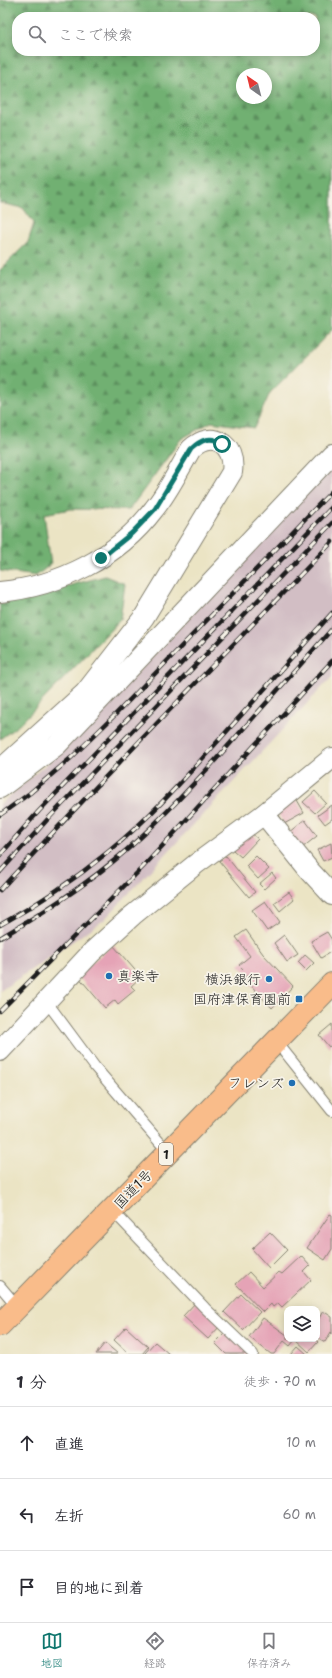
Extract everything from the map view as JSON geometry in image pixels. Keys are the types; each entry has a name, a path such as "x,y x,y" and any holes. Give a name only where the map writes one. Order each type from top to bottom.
{"highway":[{"name":"国道1号","path":"0,1325 332,984"}],"street":[{"path":"0,592 28,589 68,576 86,568 116,547 144,522 155,509 191,449 197,444 210,438 218,440 228,450 232,460 232,472 144,617 85,694 0,770"},
{"path":"0,788 57,745 332,454"},
{"path":"0,1050 92,952 133,915 196,864 264,814 332,758"},
{"path":"264,814 309,870 332,895"}],"lane":[{"path":"46,1001 95,1067 168,1152"},
{"path":"276,1040 332,1111"},
{"path":"112,1210 205,1308 253,1354"},
{"path":"0,1286 17,1306"}],"shaded area":[{"path":"332,466 332,677 104,920 0,991 0,804 73,741"}],"green space":[{"path":"0,0 332,0 332,330 270,393 254,428 211,422 181,439 129,510 71,509 44,514 51,564 36,576 0,571 0,270 28,242 34,223 23,208 0,203"},
{"path":"105,576 125,584 120,620 20,724 0,739 0,604"}],"building":[{"path":"315,791 326,803 315,813 303,802"},
{"path":"296,799 304,813 284,824 276,810"},
{"path":"332,805 332,819 325,824 318,815"},
{"path":"305,820 317,836 302,848 289,833"},
{"path":"250,832 258,839 241,857 233,850"},
{"path":"331,843 332,857 323,861 317,850"},
{"path":"226,856 255,892 249,897 219,861"},
{"path":"256,856 269,869 258,879 246,866"},
{"path":"272,873 276,878 264,889 259,884"},
{"path":"289,892 294,899 280,911 274,903"},
{"path":"265,901 280,922 267,931 252,910"},
{"path":"246,930 263,954 293,986 272,1008 244,978 248,974 239,965 250,956 236,937"},
{"path":"327,932 332,940 332,951 321,958 311,941"},
{"path":"284,935 298,955 287,962 274,943"},
{"name":"真楽寺","path":"113,945 141,977 131,986 135,990 118,1004 115,1000 105,1008 77,975"},
{"path":"305,955 314,963 306,971 298,963"},
{"path":"332,1024 332,1044 329,1047 319,1035"},
{"path":"330,1214 332,1215 332,1249 325,1260 307,1248"},
{"path":"270,1232 287,1250 269,1268 252,1249"},
{"path":"301,1256 310,1266 304,1272 311,1280 282,1307 278,1303 273,1307 271,1304 263,1312 236,1284 249,1272 263,1287 279,1272 282,1274"},
{"path":"241,1294 260,1312 243,1330 224,1312"},
{"path":"197,1301 221,1325 208,1339 183,1316"},
{"path":"323,1311 332,1317 332,1334 331,1332 325,1342 320,1339 320,1316"},
{"path":"263,1318 284,1333 284,1341 274,1354 271,1354 249,1337"},
{"path":"126,1327 148,1347 142,1354 129,1354 114,1340"},
{"path":"227,1331 250,1354 226,1354 215,1343"},
{"path":"155,1342 169,1354 144,1354"},
{"path":"285,1342 293,1342 290,1346"},
{"path":"298,1342 318,1342 309,1352"},
{"path":"105,1343 118,1354 96,1354"},
{"path":"298,1346 307,1354 291,1354"}],"railway":[{"path":"0,815 30,793 72,757 113,717 332,491"},
{"path":"0,855 39,811 332,507"},
{"path":"0,872 47,820 332,523"},
{"path":"0,890 123,758 332,542"},
{"path":"0,925 28,909 69,882 108,852 138,826 193,769 332,613"},
{"path":"0,938 74,891 126,851 202,775 332,629"},
{"path":"0,1011 143,867 332,661"}],"place":[{"name":"真楽寺","path":"109,976"},
{"name":"横浜銀行","path":"269,979"},
{"name":"国府津保育園前","path":"299,999"},
{"name":"フレンズ","path":"292,1083"}],"route":[{"path":"101,558 132,533 155,509 191,449 197,444 210,438 218,440 222,444"}]}
